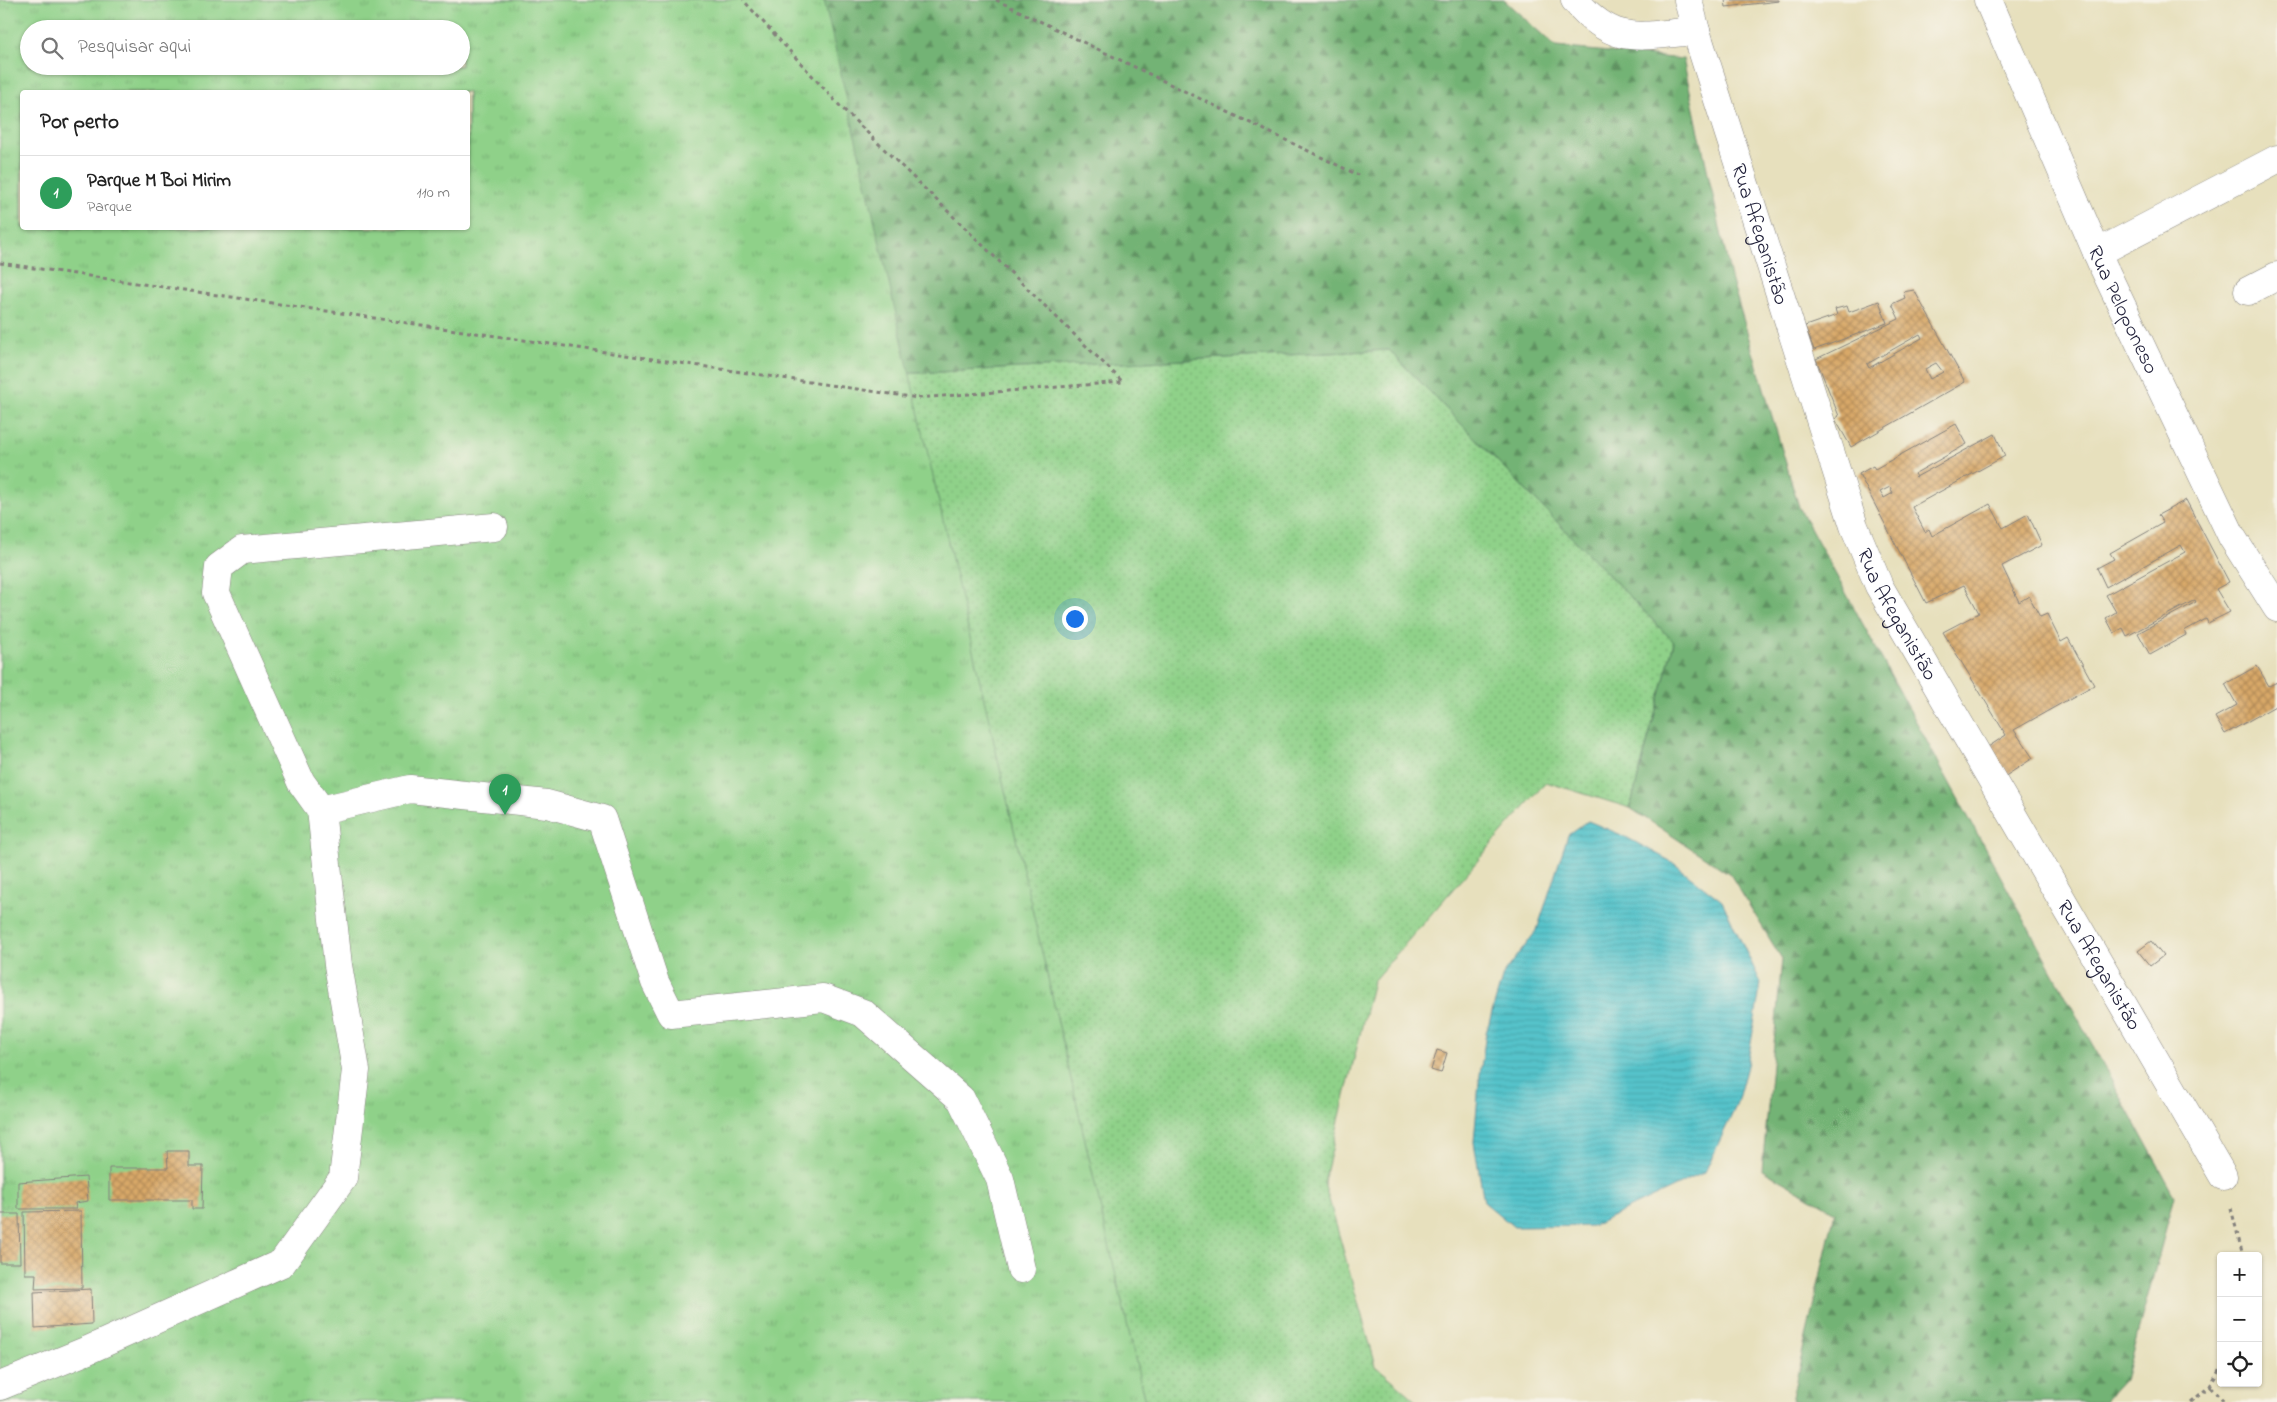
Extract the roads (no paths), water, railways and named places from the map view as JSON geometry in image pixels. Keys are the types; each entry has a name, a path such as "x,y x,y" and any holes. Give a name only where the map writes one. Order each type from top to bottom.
{"street":[{"path":"1575,0 1589,16 1606,28 1628,36 1696,31"},
{"name":"Rua Afeganistão","path":"1688,0 1696,31 1854,526 1878,586 2223,1176"},
{"name":"Rua Peloponeso","path":"1988,0 2097,253 2232,537 2277,608"},
{"path":"2097,253 2277,159"},
{"path":"2248,291 2277,276"},
{"path":"0,1386 88,1350 282,1263 343,1178 356,1070 338,965 321,810 301,782 216,592 219,567 242,550 494,528"},
{"path":"321,810 410,789 547,804 602,819 655,982 672,1014 823,998 863,1013 961,1099 1000,1179 1021,1269"}],"water":[{"path":"1588,821 1624,836 1672,862 1722,901 1761,983 1747,1066 1736,1106 1705,1172 1592,1226 1514,1227 1484,1202 1474,1142 1479,1082 1486,1033 1503,975 1537,930 1568,835"}],"place":[{"name":"Parque M Boi Mirim","path":"505,815"}]}
